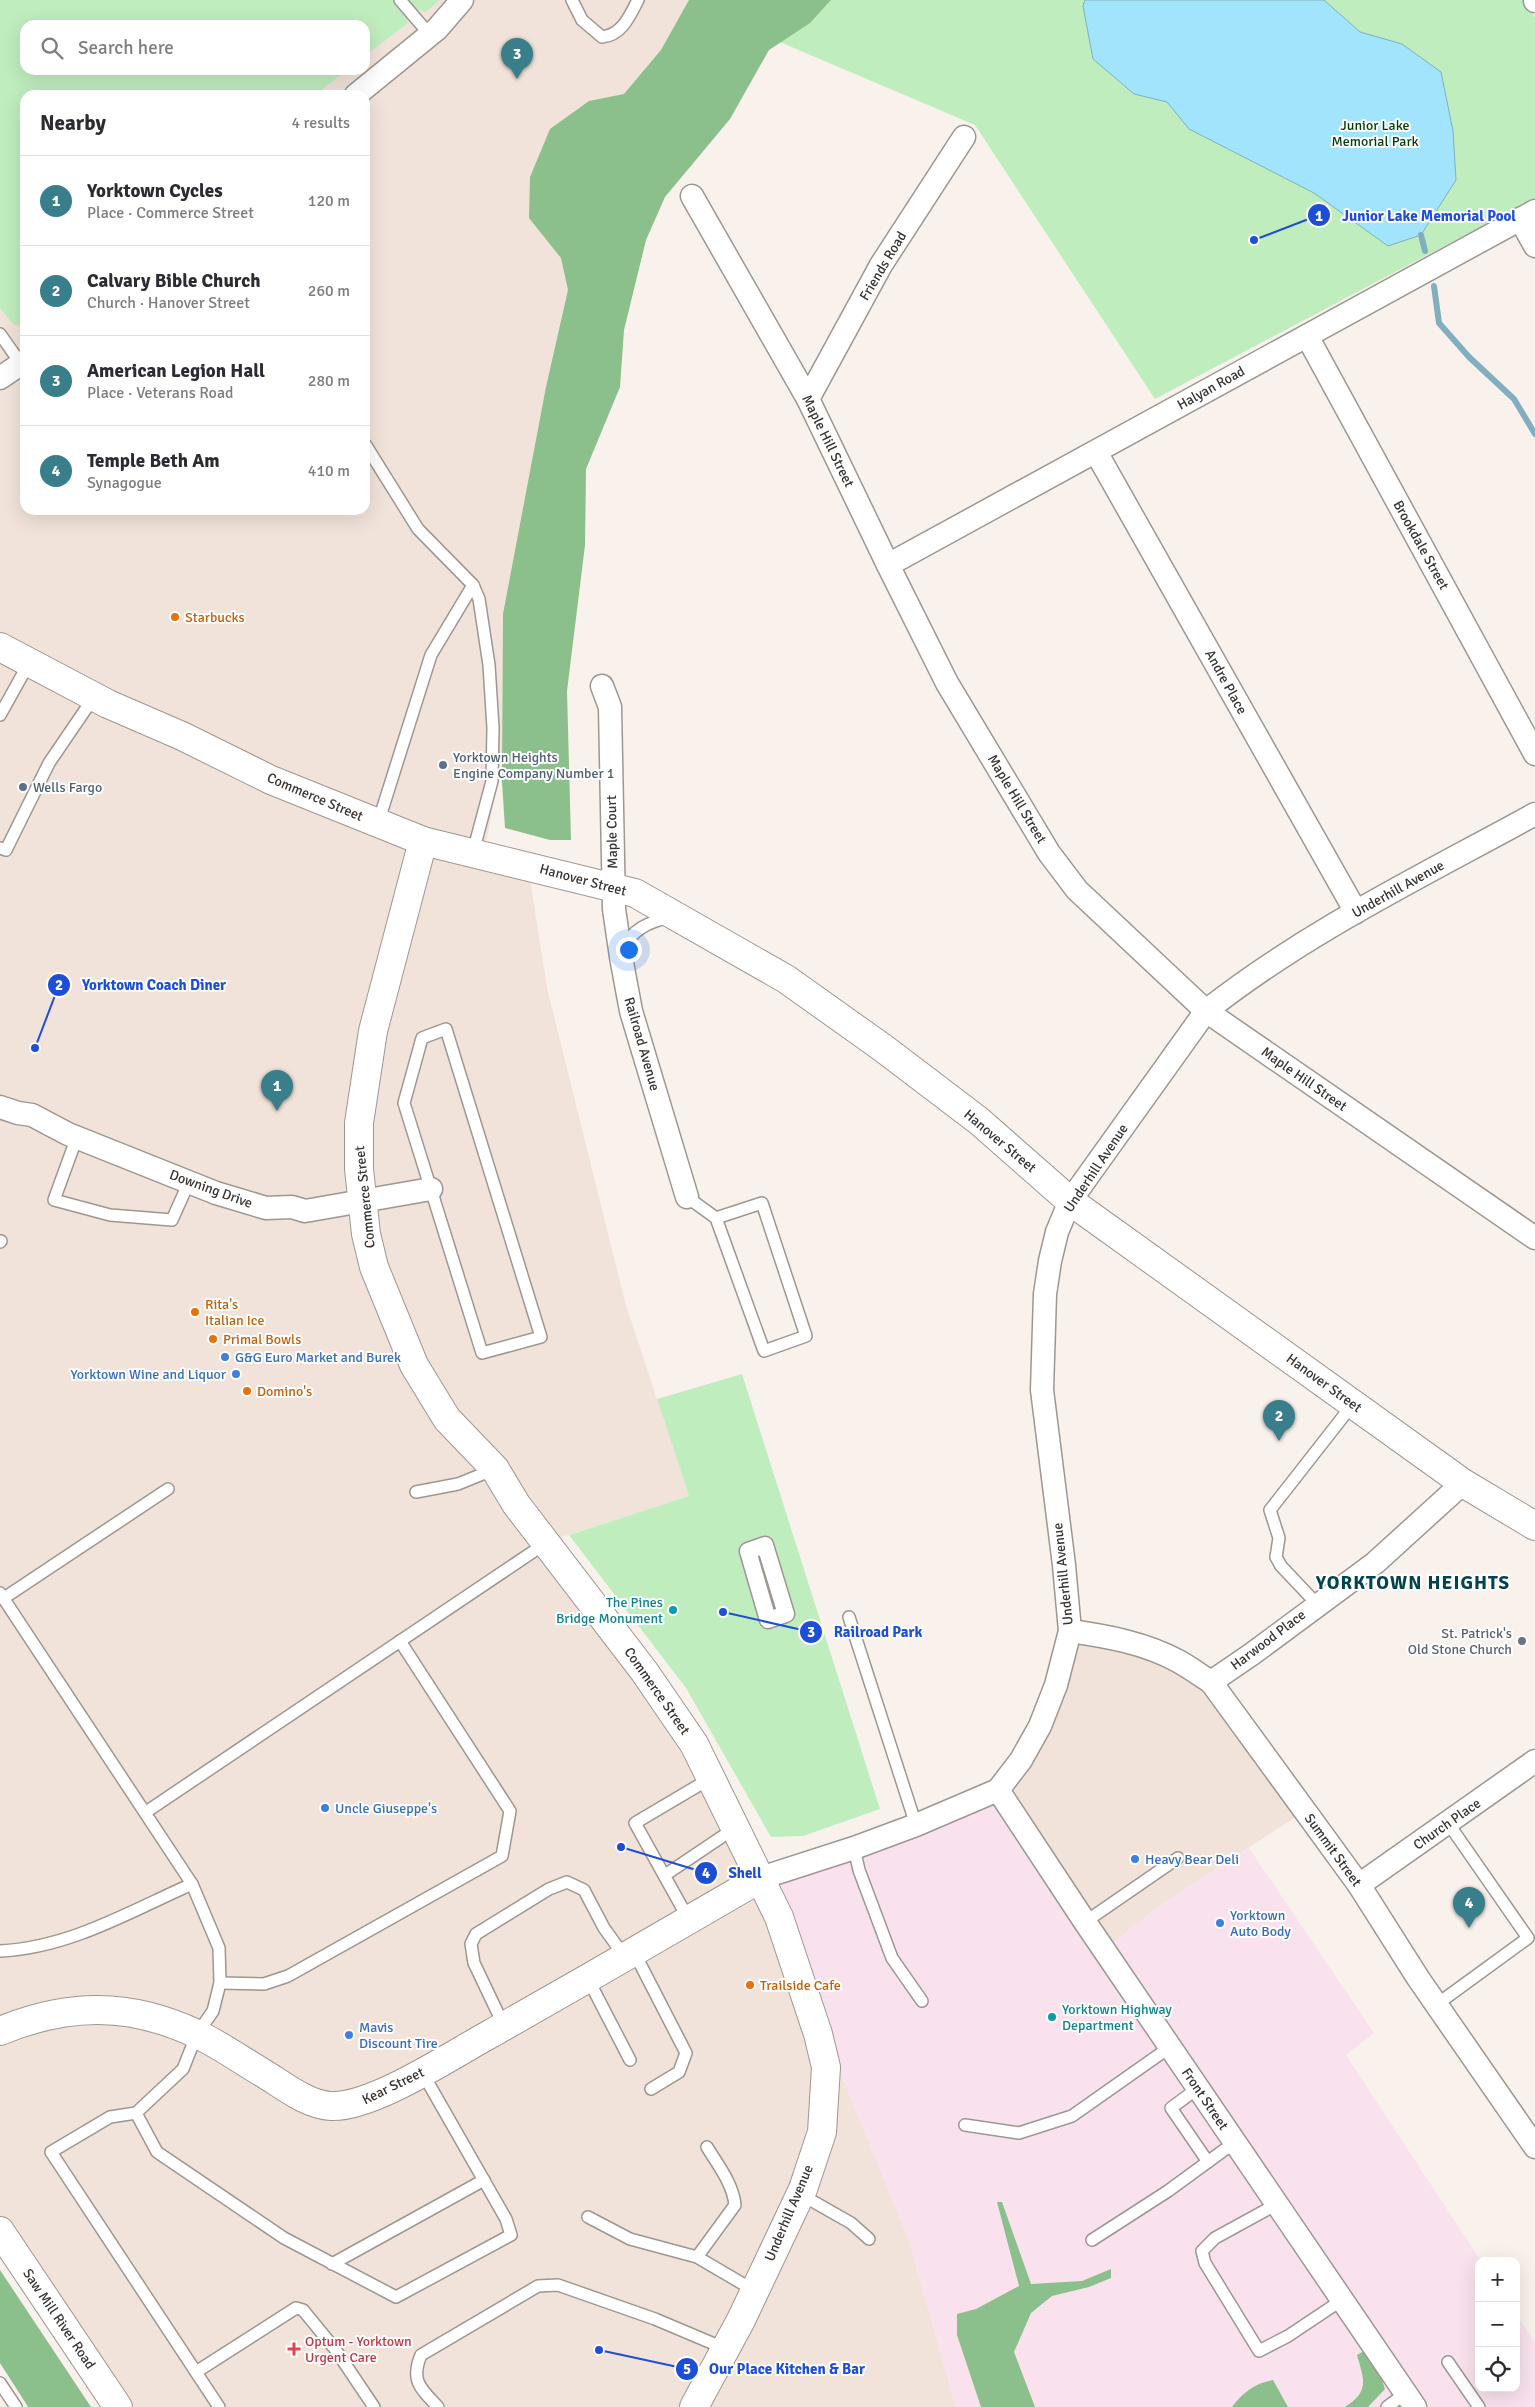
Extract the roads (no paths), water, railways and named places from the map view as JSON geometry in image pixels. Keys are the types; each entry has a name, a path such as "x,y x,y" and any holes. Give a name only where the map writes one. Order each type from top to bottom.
{"street":[{"path":"362,90 430,35 462,0"},
{"name":"Friends Road","path":"808,399 881,265 964,137"},
{"name":"Maple Hill Street","path":"692,196 808,399 947,683 1049,853 1077,890 1206,1011 1535,1238"},
{"path":"1528,215 1535,246"},
{"name":"Halyan Road","path":"888,565 1528,215"},
{"name":"Brookdale Street","path":"1307,336 1535,754"},
{"path":"0,378 20,364"},
{"name":"Andre Place","path":"1096,452 1356,912"},
{"name":"Commerce Street","path":"0,647 94,697 272,780 423,841 373,1031 359,1123 359,1169 362,1201 366,1234 374,1266 414,1365 447,1419 495,1469 516,1504 644,1671 694,1744 734,1828 761,1878"},
{"name":"Maple Court","path":"602,686 610,707 613,889"},
{"name":"Underhill Avenue","path":"694,2407 755,2291 800,2194 822,2132 826,2067 818,2034 779,1917 761,1878 854,1848 916,1825 998,1790 1021,1760 1040,1726 1056,1685 1070,1632 1064,1565 1042,1390 1045,1294 1050,1260 1057,1232 1070,1201 1206,1011 1236,988 1356,912 1535,814"},
{"name":"Hanover Street","path":"423,841 635,894 786,978 979,1121 1070,1201 1463,1483 1535,1526"},
{"name":"Railroad Avenue","path":"613,889 620,953 631,1011 687,1197"},
{"name":"Downing Drive","path":"0,1107 32,1115 76,1137 189,1182 266,1208 292,1207 305,1211 431,1188"},
{"name":"Harwood Place","path":"1211,1682 1375,1563 1463,1483"},
{"name":"Summit Street","path":"1070,1632 1102,1635 1127,1641 1178,1660 1211,1682 1359,1885 1436,2005 1535,2147"},
{"name":"Church Place","path":"1359,1885 1535,1762"},
{"name":"Front Street","path":"998,1790 1085,1922 1410,2400"},
{"name":"Kear Street","path":"0,2031 27,2020 70,2010 108,2009 152,2017 197,2034 307,2099 330,2106 357,2104 422,2072 588,1979 761,1878"},
{"name":"Saw Mill River Road","path":"0,2230 118,2407"}],"lane":[{"path":"400,0 430,35"},
{"path":"572,0 582,20 602,37 612,36 624,26 638,0"},
{"path":"0,334 20,358"},
{"path":"370,452 418,530 473,585 479,599 489,665 493,728 492,781 473,852"},
{"path":"378,823 431,655 473,585"},
{"path":"0,715 29,663"},
{"path":"0,848 6,850 49,764 94,697"},
{"path":"620,953 634,932 648,923 674,916"},
{"path":"446,1028 541,1337 482,1353 431,1188 404,1103 422,1038 446,1028"},
{"path":"76,1137 54,1200 110,1215 172,1220 189,1182"},
{"path":"687,1197 716,1218 764,1351 806,1336 762,1203 716,1218"},
{"path":"1317,1604 1278,1562 1276,1557 1279,1538 1270,1510 1353,1404"},
{"path":"416,1492 458,1484 495,1469"},
{"path":"168,1489 2,1595 192,1884 219,1948 220,1982 212,2011 197,2034 183,2069 136,2113 110,2117 51,2152 219,2407"},
{"path":"146,1812 546,1543"},
{"path":"849,1617 916,1825"},
{"path":"220,1982 264,1984 288,1976 502,1856 510,1810 400,1641"},
{"path":"689,1920 635,1823 710,1778"},
{"path":"1436,2005 1528,1938 1448,1823"},
{"path":"665,1875 734,1828"},
{"path":"854,1848 859,1870 892,1958 922,2001"},
{"path":"1085,1922 1178,1858"},
{"path":"504,2026 474,1964 471,1944 476,1934 549,1889 567,1882 584,1890 604,1928 629,1955 686,2052 680,2072 651,2089"},
{"path":"0,1951 19,1950 74,1937 192,1884"},
{"path":"588,1979 630,2060"},
{"path":"965,2125 1019,2133 1072,2116 1170,2047"},
{"path":"136,2113 157,2152 284,2238 396,2298 510,2236 506,2219 422,2072"},
{"path":"1198,2088 1170,2108 1208,2162"},
{"path":"1092,2240 1208,2162 1234,2142"},
{"path":"697,2257 735,2205 729,2183 707,2147"},
{"path":"332,2264 484,2180"},
{"path":"800,2194 851,2223 869,2239"},
{"path":"1277,2204 1215,2238 1202,2251 1205,2262 1246,2333 1259,2351 1288,2336 1342,2300"},
{"path":"588,2217 630,2239 697,2257 755,2291"},
{"path":"438,2407 418,2386 415,2369 421,2356 538,2286 558,2285 655,2319 726,2348"},
{"path":"196,2372 296,2308 303,2310 335,2349 374,2407"},
{"path":"1448,2362 1479,2407"},
{"path":"0,2382 16,2407"},
{"path":"1387,2407 1410,2400"}],"water":[{"path":"1085,0 1324,0 1360,32 1402,44 1441,72 1453,131 1456,180 1421,235 1388,246 1314,193 1189,129 1167,102 1134,94 1093,59 1083,6"}],"waterway":[{"path":"1421,235 1425,251"},
{"path":"1434,286 1439,323 1469,357 1514,399 1535,434"}],"place":[{"name":"American Legion Hall","path":"517,79"},
{"name":"Junior Lake Memorial Pool","path":"1254,240"},
{"name":"Starbucks","path":"175,617"},
{"name":"Yorktown Heights Engine Company Number 1","path":"443,765"},
{"name":"Wells Fargo","path":"23,787"},
{"name":"Yorktown Coach Diner","path":"35,1048"},
{"name":"Yorktown Cycles","path":"277,1111"},
{"name":"Rita's Italian Ice","path":"195,1312"},
{"name":"Primal Bowls","path":"213,1339"},
{"name":"G&G Euro Market and Burek","path":"225,1357"},
{"name":"Yorktown Wine and Liquor","path":"236,1374"},
{"name":"Domino's","path":"247,1391"},
{"name":"Calvary Bible Church","path":"1279,1441"},
{"name":"The Pines Bridge Monument","path":"673,1610"},
{"name":"Railroad Park","path":"723,1612"},
{"name":"St. Patrick's Old Stone Church","path":"1522,1641"},
{"name":"Uncle Giuseppe's","path":"325,1808"},
{"name":"Shell","path":"621,1847"},
{"name":"Heavy Bear Deli","path":"1135,1859"},
{"name":"Yorktown Auto Body","path":"1220,1923"},
{"name":"Temple Beth Am","path":"1469,1928"},
{"name":"Trailside Cafe","path":"750,1985"},
{"name":"Yorktown Highway Department","path":"1052,2017"},
{"name":"Mavis Discount Tire","path":"349,2035"},
{"name":"Optum - Yorktown Urgent Care","path":"294,2349"},
{"name":"Our Place Kitchen & Bar","path":"599,2350"}],"district":[{"name":"YORKTOWN HEIGHTS","path":"1413,1583"}],"park label":[{"name":"Junior Lake Memorial Park","path":"1375,134"}]}
